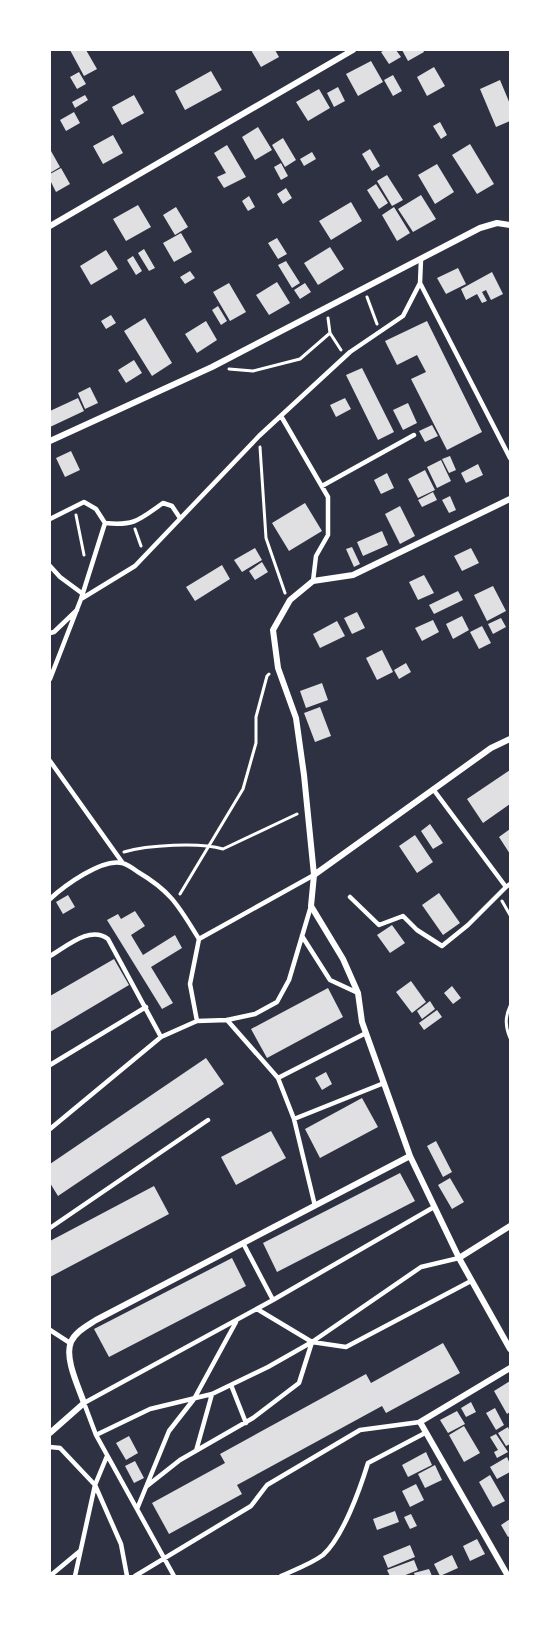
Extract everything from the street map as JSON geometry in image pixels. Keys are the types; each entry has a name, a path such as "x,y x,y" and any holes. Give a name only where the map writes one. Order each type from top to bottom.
{"street":[{"path":"50,226 353,50"},
{"path":"50,441 212,367 480,228 497,223 510,225"},
{"path":"510,499 353,575 313,581 289,603 273,630 278,668 296,718 314,875 311,906 343,959 358,993 362,1023 410,1156 459,1258 510,1349"},
{"path":"314,875 491,748 510,739"},
{"path":"50,1433 84,1403 69,1358 70,1343 81,1330 96,1320 410,1156"},
{"path":"459,1258 510,1226"},
{"path":"508,1576 420,1422 510,1368"}],"lane":[{"path":"82,596 135,566 259,436 345,356 403,316 420,283 421,259"},
{"path":"420,283 510,458"},
{"path":"281,416 328,497 328,535 316,556 313,581"},
{"path":"322,486 414,435"},
{"path":"50,519 84,502 96,509 105,523 78,608 50,679"},
{"path":"105,523 125,525 163,503 172,506 180,518"},
{"path":"50,566 82,596"},
{"path":"50,633 54,632 78,608"},
{"path":"50,761 122,862 154,882 176,901 199,939 190,984 197,1021"},
{"path":"350,897 379,925 403,916 417,930 442,946 468,926 508,885 433,789"},
{"path":"50,899 79,876 103,865 122,862"},
{"path":"199,939 314,875"},
{"path":"50,1129 161,1037 197,1021 227,1020 255,1014 277,1002 289,980 311,906"},
{"path":"50,956 91,933 108,939 161,1037"},
{"path":"302,936 330,980 358,993"},
{"path":"50,1065 146,1007"},
{"path":"227,1020 278,1078 294,1119 315,1206"},
{"path":"278,1078 366,1033"},
{"path":"294,1119 384,1083"},
{"path":"50,1228 208,1120"},
{"path":"174,1576 96,1435 84,1403 257,1310 434,1207"},
{"path":"243,1243 273,1300"},
{"path":"96,1435 150,1409 212,1394 268,1367 312,1342 421,1267 459,1258"},
{"path":"257,1310 312,1342 346,1347 471,1281"},
{"path":"137,1509 170,1431 194,1399 238,1320"},
{"path":"50,1330 70,1343"},
{"path":"147,1486 180,1460 246,1423 299,1383 312,1342"},
{"path":"231,1385 246,1423"},
{"path":"196,1451 212,1394"},
{"path":"135,1576 251,1506 267,1485 360,1430 420,1422"},
{"path":"281,1576 322,1556 336,1540 362,1485 368,1462 425,1433"},
{"path":"50,1447 60,1448 95,1485 121,1544 128,1576"},
{"path":"75,1576 95,1485 107,1456"},
{"path":"50,1576 80,1551"}],"path":[{"path":"364,289 380,332"},
{"path":"327,308 330,333 345,356"},
{"path":"212,367 253,371 300,359 330,333"},
{"path":"259,436 266,538 289,603"},
{"path":"74,507 89,575"},
{"path":"133,522 144,557"},
{"path":"176,901 243,789 256,743 256,717 267,676 278,668"},
{"path":"117,855 138,848 210,845 223,849 308,809"},
{"path":"498,895 510,915"},
{"path":"510,1006 506,1016 510,1038"}],"building":[{"path":"70,50 86,50 97,69 84,76"},
{"path":"251,50 275,50 279,57 261,67"},
{"path":"396,50 401,57 389,64 381,52"},
{"path":"402,50 423,50 424,52 408,61"},
{"path":"371,61 383,82 358,96 346,74"},
{"path":"434,67 445,86 427,96 417,77"},
{"path":"211,71 222,90 185,110 175,91"},
{"path":"79,72 86,84 77,89 70,77"},
{"path":"393,75 402,91 393,96 384,80"},
{"path":"500,80 510,104 510,121 496,127 480,89"},
{"path":"338,87 345,101 334,107 327,93"},
{"path":"319,89 330,108 308,121 296,102"},
{"path":"85,95 88,100 75,108 72,102"},
{"path":"134,95 144,113 122,125 112,107"},
{"path":"74,112 80,123 66,131 60,120"},
{"path":"440,122 447,135 441,139 433,126"},
{"path":"258,127 272,150 255,160 242,137"},
{"path":"113,135 123,153 103,164 93,146"},
{"path":"283,138 296,160 285,167 272,145"},
{"path":"470,144 494,184 477,194 452,155"},
{"path":"227,145 246,177 224,188 217,177 226,173 214,153"},
{"path":"370,149 380,166 372,171 362,154"},
{"path":"50,152 60,167 50,173"},
{"path":"312,152 316,159 304,166 300,159"},
{"path":"281,163 288,176 281,180 274,167"},
{"path":"437,164 454,192 435,204 418,175"},
{"path":"61,168 70,184 56,192 50,180 50,174"},
{"path":"387,175 403,200 392,206 377,181"},
{"path":"376,184 388,203 379,209 367,190"},
{"path":"286,188 292,198 283,204 277,194"},
{"path":"421,195 436,219 413,232 398,209"},
{"path":"249,196 255,207 248,211 242,201"},
{"path":"351,202 362,221 331,240 319,221"},
{"path":"138,205 151,227 126,241 113,219"},
{"path":"176,207 188,227 175,235 163,215"},
{"path":"394,207 410,233 397,241 382,215"},
{"path":"181,233 192,252 174,262 163,243"},
{"path":"277,238 287,254 278,259 268,243"},
{"path":"330,247 344,269 318,285 304,263"},
{"path":"144,249 155,268 149,271 138,253"},
{"path":"106,250 118,269 91,285 80,266"},
{"path":"133,256 142,271 136,275 127,260"},
{"path":"286,261 300,283 292,288 278,265"},
{"path":"458,268 466,284 446,294 437,278"},
{"path":"190,271 195,278 185,284 180,277"},
{"path":"492,272 503,294 491,300 486,290 482,292 487,301 482,303 477,294 466,300 461,289"},
{"path":"277,282 290,303 269,315 256,295"},
{"path":"229,283 246,312 230,321 213,292"},
{"path":"305,283 311,292 300,299 294,290"},
{"path":"218,306 227,321 221,325 212,310"},
{"path":"111,315 116,323 106,329 101,321"},
{"path":"145,318 172,363 152,376 124,331"},
{"path":"206,321 217,340 197,353 185,334"},
{"path":"427,321 482,432 447,450 411,379 426,372 417,355 397,365 385,341"},
{"path":"134,360 142,373 126,383 118,370"},
{"path":"362,368 394,432 378,440 346,375"},
{"path":"90,387 98,403 85,409 78,393"},
{"path":"78,398 84,411 50,427 50,411"},
{"path":"345,398 351,409 336,417 330,405"},
{"path":"408,403 417,423 403,430 393,410"},
{"path":"432,425 438,436 425,442 419,431"},
{"path":"71,451 80,470 65,477 56,458"},
{"path":"450,456 456,470 449,473 442,459"},
{"path":"441,460 451,481 437,488 427,467"},
{"path":"478,464 483,475 466,483 461,473"},
{"path":"425,470 435,490 418,498 408,479"},
{"path":"387,473 394,488 381,494 374,480"},
{"path":"433,492 437,500 422,507 418,500"},
{"path":"450,496 456,510 449,513 442,500"},
{"path":"305,503 322,531 289,551 272,523"},
{"path":"400,506 415,536 400,544 385,514"},
{"path":"382,531 388,545 363,556 357,542"},
{"path":"352,547 360,564 354,567 346,549"},
{"path":"255,548 262,560 242,572 234,560"},
{"path":"471,548 479,563 462,571 454,556"},
{"path":"262,562 268,572 255,580 249,571"},
{"path":"222,565 230,579 195,601 186,587"},
{"path":"424,575 434,593 418,600 409,582"},
{"path":"493,586 506,611 487,621 474,595"},
{"path":"458,591 463,600 434,614 429,605"},
{"path":"357,612 365,628 352,634 344,618"},
{"path":"462,616 469,630 453,639 446,624"},
{"path":"501,618 506,627 493,634 488,624"},
{"path":"433,620 439,632 422,641 415,628"},
{"path":"337,621 345,636 320,648 313,634"},
{"path":"482,626 491,643 479,649 470,632"},
{"path":"382,650 393,672 377,680 366,658"},
{"path":"406,663 411,672 399,679 394,670"},
{"path":"322,683 328,700 306,708 300,691"},
{"path":"320,707 331,736 315,742 304,713"},
{"path":"510,770 510,804 483,823 467,799"},
{"path":"430,824 443,843 433,849 421,831"},
{"path":"510,829 510,854 499,837"},
{"path":"415,835 433,862 417,873 399,846"},
{"path":"439,893 460,923 443,935 422,905"},
{"path":"68,895 75,907 63,914 56,902"},
{"path":"135,911 145,926 131,935 143,955 175,935 182,948 151,967 173,1003 162,1009 107,920 118,914 121,919"},
{"path":"392,925 405,943 390,953 377,935"},
{"path":"114,959 129,985 50,1032 50,996"},
{"path":"411,981 426,1002 412,1013 396,992"},
{"path":"452,986 461,998 453,1004 444,993"},
{"path":"328,988 343,1017 267,1058 251,1029"},
{"path":"430,1001 435,1009 422,1019 417,1011"},
{"path":"437,1010 442,1017 424,1030 419,1023"},
{"path":"206,1058 224,1084 58,1196 50,1183 50,1164"},
{"path":"326,1072 332,1084 322,1090 315,1078"},
{"path":"362,1098 378,1127 320,1158 305,1129"},
{"path":"271,1131 286,1158 236,1185 221,1157"},
{"path":"436,1141 452,1172 443,1177 427,1146"},
{"path":"400,1173 415,1201 277,1272 263,1243"},
{"path":"450,1178 464,1202 452,1209 438,1185"},
{"path":"154,1186 169,1214 50,1277 50,1241"},
{"path":"232,1258 246,1286 109,1357 94,1329"},
{"path":"443,1343 460,1373 386,1413 382,1406 237,1485 242,1494 169,1534 152,1503 225,1463 220,1454 366,1374 371,1383"},
{"path":"510,1381 510,1412 507,1414 494,1391"},
{"path":"471,1402 476,1412 466,1417 461,1408"},
{"path":"495,1408 504,1425 496,1430 486,1413"},
{"path":"457,1411 465,1424 448,1433 440,1420"},
{"path":"464,1426 480,1453 464,1462 449,1435"},
{"path":"508,1427 510,1444 506,1446 498,1433"},
{"path":"496,1434 508,1452 497,1458 494,1452 498,1450 490,1437"},
{"path":"129,1436 138,1453 126,1460 116,1443"},
{"path":"426,1452 432,1465 408,1477 402,1465"},
{"path":"507,1457 510,1472 497,1479 490,1467"},
{"path":"135,1461 144,1478 134,1483 125,1466"},
{"path":"435,1465 442,1480 425,1488 418,1474"},
{"path":"490,1475 505,1501 493,1507 479,1482"},
{"path":"416,1484 424,1500 410,1507 402,1491"},
{"path":"395,1511 399,1522 377,1530 373,1519"},
{"path":"411,1514 417,1526 410,1529 404,1517"},
{"path":"510,1519 510,1536 508,1537 501,1525"},
{"path":"477,1539 485,1554 470,1561 463,1546"},
{"path":"410,1545 415,1557 388,1568 383,1556"},
{"path":"452,1555 458,1568 440,1576 434,1564"},
{"path":"414,1560 418,1570 403,1576 390,1576 387,1570"},
{"path":"429,1569 432,1576 415,1576 414,1573"}]}
